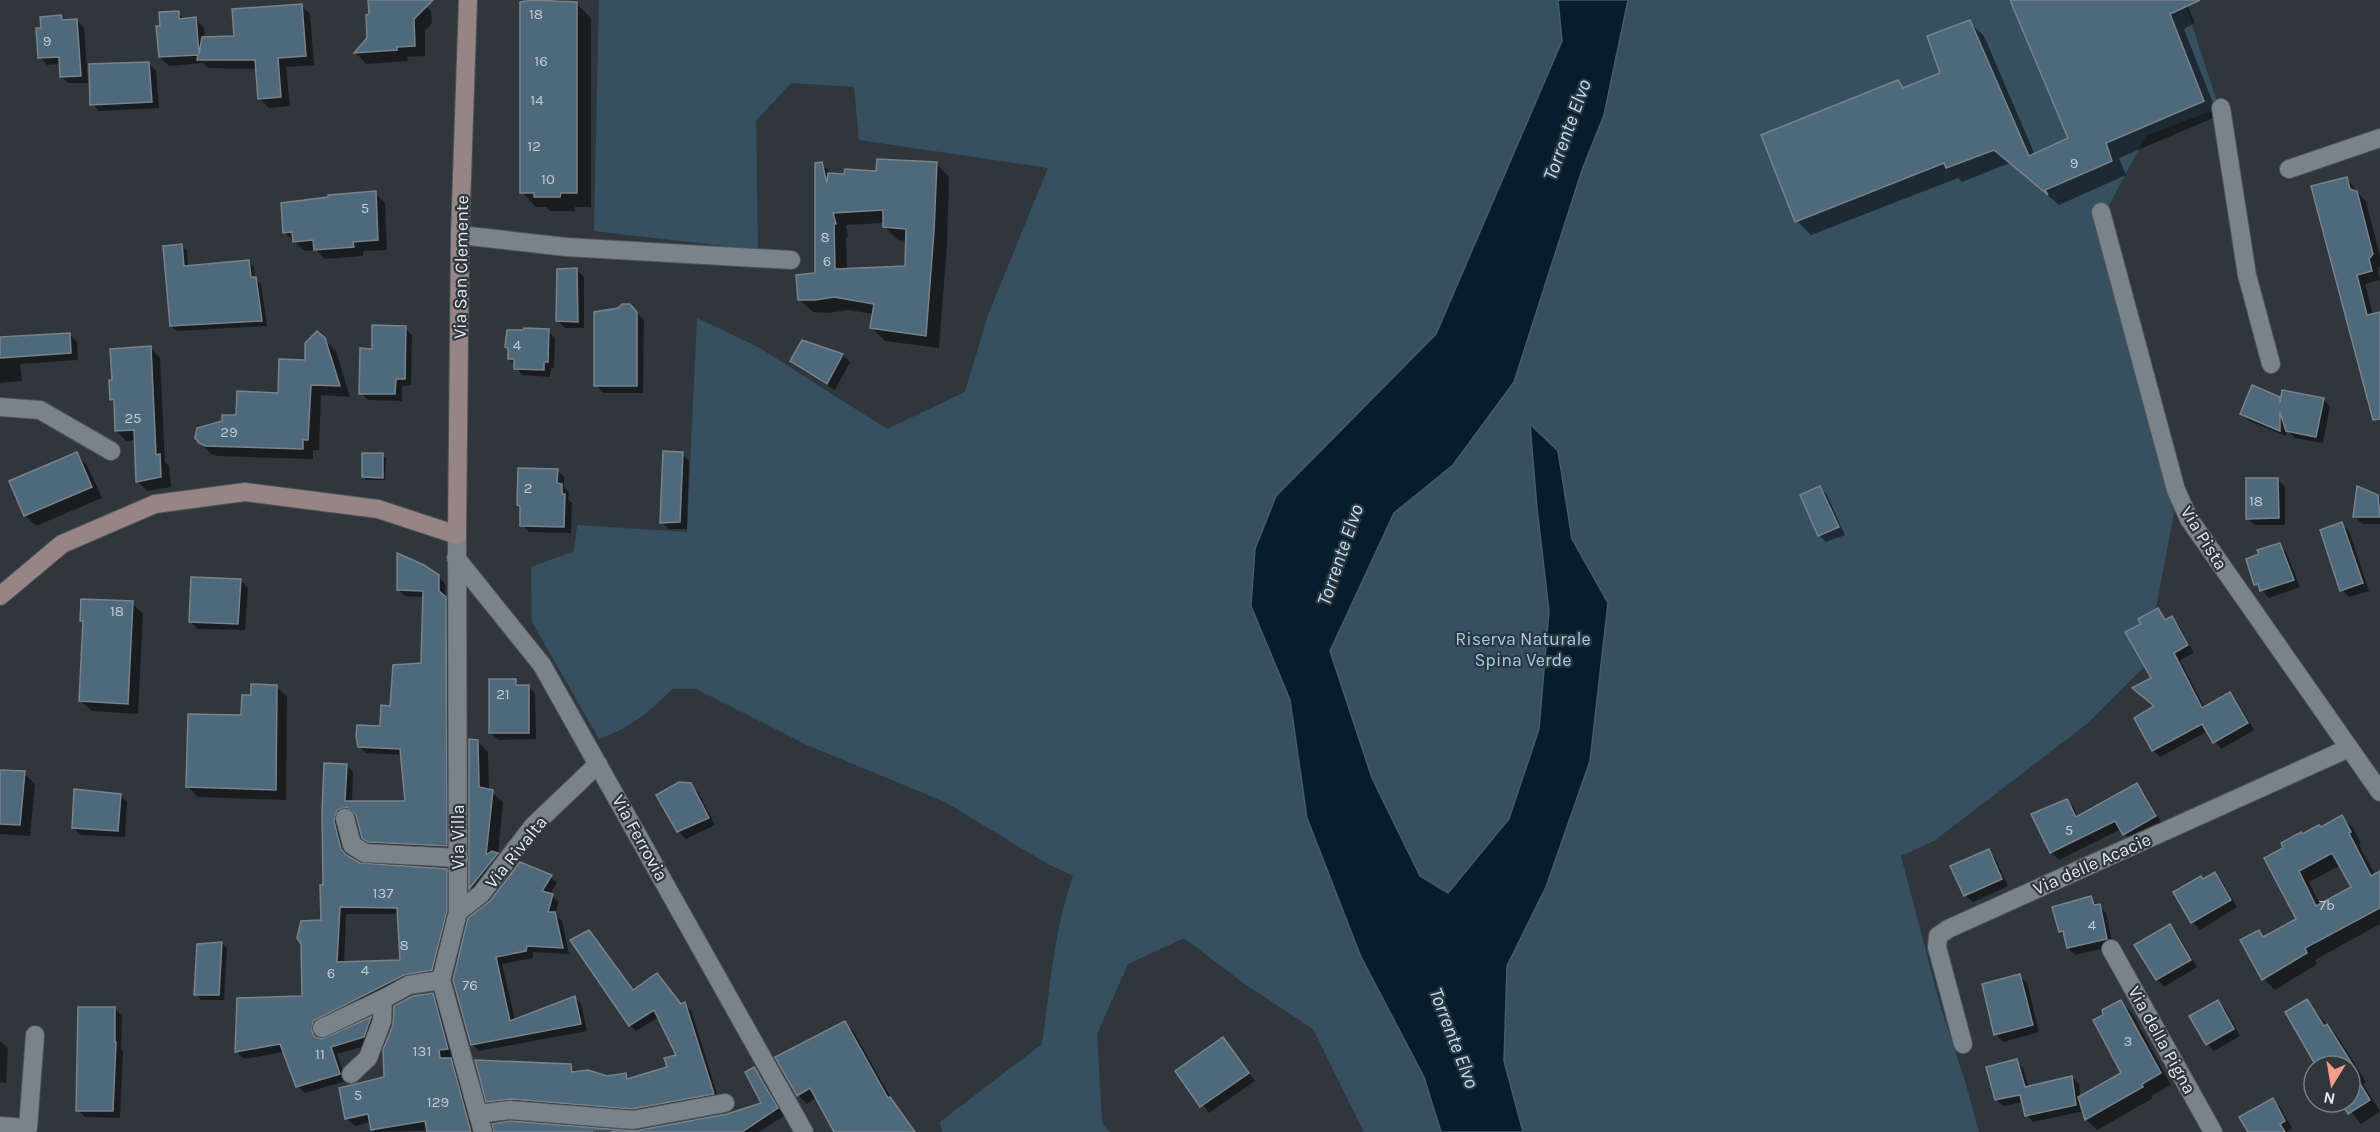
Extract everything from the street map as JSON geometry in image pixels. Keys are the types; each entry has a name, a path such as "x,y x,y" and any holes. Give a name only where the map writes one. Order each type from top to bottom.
{"street":[{"name":"Via San Clemente","path":"457,535 460,235 468,0"},
{"path":"2221,108 2247,275 2271,364"},
{"path":"2289,169 2380,138"},
{"name":"Via Pista","path":"2101,212 2179,498 2189,519 2380,792"},
{"path":"460,235 566,247 791,260"},
{"path":"0,407 39,410 111,451"},
{"path":"0,596 62,544 155,504 245,492 378,509 457,535"},
{"name":"Via Villa","path":"457,535 458,912 441,980 480,1123"},
{"name":"Via Ferrovia","path":"456,558 542,665 804,1132"},
{"name":"Via delle Acacie","path":"1963,1044 1937,947 1938,936 1947,929 2349,748"},
{"name":"Via Rivalta","path":"458,912 481,894 533,826 598,764"},
{"path":"345,818 352,845 365,853 459,858"},
{"name":"Via della Pigna","path":"2111,949 2213,1132"},
{"path":"322,1028 409,985 441,980"},
{"path":"351,1074 368,1058 382,1022 383,999"},
{"path":"0,1126 28,1128 35,1035"},
{"path":"480,1123 510,1110 581,1115 602,1125 725,1103"}],"green space":[{"name":"Riserva Naturale Spina Verde","path":"599,0 2184,0 2219,108 2146,136 2100,222 2134,342 2174,513 2145,666 2088,723 1934,841 1901,856 1940,1005 1979,1132 1364,1132 1313,1029 1242,982 1184,938 1128,964 1097,1034 1102,1123 1110,1132 942,1132 940,1122 1042,1044 1057,938 1073,876 1046,863 945,802 807,745 696,689 672,689 638,719 599,739 532,622 531,567 574,551 577,525 687,532 697,318 758,347 887,429 965,392 988,315 1048,168 859,140 854,87 791,83 756,121 758,250 594,231"}],"water":[{"name":"Torrente Elvo","path":"1558,0 1628,0 1604,115 1582,170 1514,382 1453,465 1394,513 1330,651 1372,778 1420,876 1448,893 1509,819 1539,729 1549,611 1530,424 1558,451 1572,539 1608,603 1590,761 1546,887 1507,966 1504,1061 1523,1132 1441,1132 1424,1077 1361,957 1307,818 1290,700 1251,606 1255,549 1276,496 1436,334 1562,41"}],"building":[{"path":"368,0 433,0 414,19 415,46 397,47 397,50 354,53 367,38"},
{"path":"533,0 577,2 577,193 561,193 560,197 534,197 534,193 520,193 520,2"},
{"path":"2010,0 2200,0 2170,14 2204,101 2106,143 2112,161 2045,190 2048,195 1994,150 1946,168 1944,163 1795,222 1761,135 1898,80 1903,88 1940,73 1927,36 1970,20 2029,156 2068,138"},
{"path":"302,4 306,56 278,58 281,97 258,99 255,60 197,60 198,55 159,57 156,26 160,26 159,12 179,11 179,19 196,17 199,54 202,37 234,36 232,9"},
{"path":"61,15 62,20 77,19 81,76 60,77 59,57 38,58 36,28 41,28 40,17"},
{"path":"149,62 152,102 90,105 89,64"},
{"path":"877,159 937,162 926,336 870,328 874,304 834,297 798,300 796,275 815,273 815,163 822,162 827,183 828,173 844,174 845,169 876,171","holes":["883,210 883,227 906,229 905,266 835,269 834,224 836,224 833,213"]},
{"path":"2347,177 2350,189 2357,191 2373,254 2369,259 2372,271 2357,275 2367,315 2380,312 2380,419 2373,420 2311,186"},
{"path":"376,191 378,240 353,242 354,247 314,250 313,240 293,242 292,232 283,233 281,203 328,197 328,195"},
{"path":"182,244 184,266 249,260 251,277 256,277 262,321 170,326 163,246"},
{"path":"577,268 578,322 556,321 557,269"},
{"path":"622,304 630,304 637,312 637,386 594,386 594,312 618,308"},
{"path":"372,325 406,326 405,379 396,379 395,394 359,394 360,348 372,349"},
{"path":"524,328 549,329 548,362 544,362 544,370 514,369 514,359 508,359 508,348 505,347 507,330 523,330"},
{"path":"317,331 325,338 340,386 311,385 308,440 303,440 303,449 205,446 199,443 195,438 197,428 222,421 222,415 236,415 237,391 278,393 279,359 305,360 305,343"},
{"path":"70,333 71,353 0,358 0,337"},
{"path":"802,340 843,354 827,384 790,361"},
{"path":"151,346 156,455 160,454 161,477 136,482 134,430 115,431 114,399 110,400 109,380 112,380 110,349"},
{"path":"2252,385 2280,397 2280,403 2282,390 2324,398 2316,437 2286,431 2280,412 2280,431 2240,414"},
{"path":"663,451 683,452 680,522 660,523"},
{"path":"77,452 92,487 24,516 9,481"},
{"path":"362,453 383,453 383,478 362,477"},
{"path":"518,468 558,469 557,483 562,484 562,494 565,494 564,527 520,526 520,506 517,505"},
{"path":"2246,478 2278,478 2279,518 2246,519"},
{"path":"1820,486 1839,527 1818,536 1800,495"},
{"path":"2357,486 2378,495 2380,517 2353,517"},
{"path":"2342,522 2363,583 2340,591 2320,530"},
{"path":"2280,543 2294,580 2260,591 2258,584 2254,585 2246,559 2259,554 2257,550"},
{"path":"397,553 424,565 439,575 439,591 446,597 447,846 368,842 362,838 356,815 347,807 337,810 334,821 341,849 346,855 360,863 447,869 447,911 432,970 404,975 313,1021 312,1032 315,1037 322,1039 371,1017 364,1037 331,1047 340,1074 296,1087 280,1044 235,1052 237,998 302,996 301,944 297,938 301,921 321,920 324,763 347,764 345,801 405,801 400,749 358,747 356,736 357,725 380,726 381,705 390,706 393,665 421,663 423,591 397,590","holes":["340,907 397,908 400,960 337,962"]},
{"path":"191,577 241,579 238,624 189,622"},
{"path":"81,599 133,601 128,704 79,701 83,621 80,621"},
{"path":"2158,608 2165,620 2172,616 2188,645 2174,653 2202,708 2230,692 2248,723 2213,743 2202,724 2152,751 2134,718 2154,706 2132,688 2151,678 2125,632 2141,624 2138,619"},
{"path":"489,679 516,679 516,685 529,685 529,733 489,733"},
{"path":"251,684 277,685 276,790 186,787 188,714 241,715 242,695 251,695"},
{"path":"469,739 478,740 479,787 493,790 486,855 492,851 498,853 469,889"},
{"path":"0,770 25,771 20,825 0,824"},
{"path":"679,782 691,783 709,818 677,832 656,795"},
{"path":"2137,783 2156,816 2123,835 2115,821 2050,853 2031,814 2067,799 2076,817"},
{"path":"74,789 121,794 118,831 72,828"},
{"path":"2342,815 2371,876 2380,871 2380,908 2305,948 2307,953 2262,980 2240,940 2259,930 2263,937 2296,919 2264,858 2283,848 2281,843 2301,832 2302,834 2319,825 2321,827","holes":["2332,853 2351,887 2316,906 2299,871"]},
{"path":"1989,849 2002,879 1964,896 1950,866"},
{"path":"520,862 552,875 542,891 553,894 548,912 555,912 563,948 527,946 526,951 496,957 510,1021 575,996 581,1024 471,1045 453,980 468,918 490,901"},
{"path":"2215,872 2231,900 2191,923 2173,892 2201,876 2203,879"},
{"path":"2091,896 2094,905 2100,904 2107,939 2067,948 2063,931 2059,932 2052,907"},
{"path":"2170,924 2191,960 2156,980 2134,945"},
{"path":"589,930 633,990 657,973 681,1004 685,1002 714,1094 632,1109 511,1099 486,1102 475,1060 571,1064 572,1072 588,1070 607,1076 626,1073 627,1079 667,1067 664,1058 676,1055 654,1010 629,1026 570,940"},
{"path":"222,942 219,995 194,995 197,944"},
{"path":"2020,974 2033,1025 1994,1035 1982,984"},
{"path":"433,993 448,1049 439,1050 440,1058 451,1058 471,1132 427,1132 425,1121 371,1130 368,1114 345,1119 339,1088 384,1077 383,1050 393,1025 394,1006 413,996"},
{"path":"2307,999 2324,1026 2327,1024 2346,1054 2309,1054 2285,1012"},
{"path":"2121,1000 2161,1073 2142,1084 2143,1087 2085,1120 2078,1097 2121,1073 2093,1020 2103,1015 2102,1010"},
{"path":"2218,1000 2234,1029 2206,1045 2189,1016"},
{"path":"78,1007 115,1007 113,1111 76,1111"},
{"path":"845,1021 888,1098 890,1097 915,1132 834,1132 810,1088 797,1096 775,1057"},
{"path":"1223,1037 1249,1073 1200,1107 1175,1071"},
{"path":"2017,1059 2025,1087 2072,1076 2076,1105 2025,1116 2020,1095 1995,1100 1986,1067"},
{"path":"754,1067 778,1108 742,1132 494,1132 492,1124 510,1121 635,1131 727,1114 761,1103 745,1072"},
{"path":"2362,1087 2370,1100 2362,1105"},
{"path":"2273,1098 2285,1121 2280,1124 2285,1132 2248,1132 2239,1117"}]}
